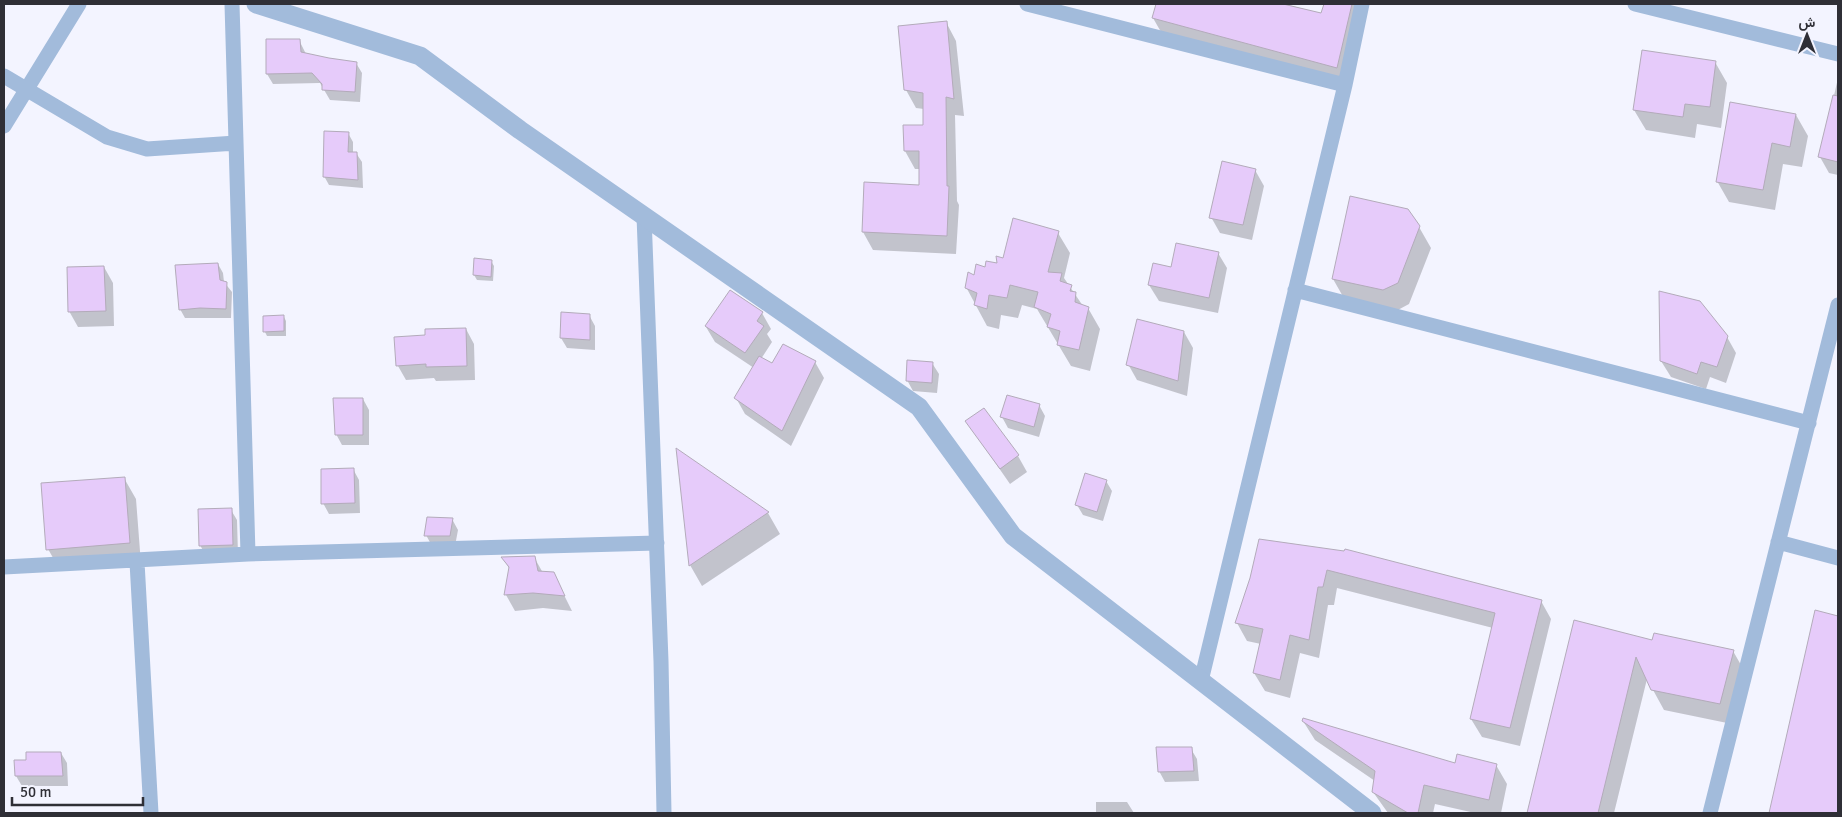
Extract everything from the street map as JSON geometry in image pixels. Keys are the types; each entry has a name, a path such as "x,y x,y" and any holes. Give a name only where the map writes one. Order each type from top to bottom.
{"street":[{"path":"4,126 79,4"},
{"path":"232,4 248,554"},
{"path":"256,4 420,56 520,130 919,407 1013,536 1372,813"},
{"path":"1026,4 1345,85"},
{"path":"1201,681 1345,85 1362,4"},
{"path":"1635,4 1838,54"},
{"path":"4,76 107,137 147,149 236,144"},
{"path":"644,216 657,543 664,813"},
{"path":"1295,290 1809,423"},
{"path":"1710,813 1838,305"},
{"path":"1778,542 1838,558"},
{"path":"4,567 137,562 248,554 657,543"},
{"path":"137,562 151,813"}],"building":[{"path":"1156,4 1283,4 1321,13 1324,4 1352,4 1337,68 1152,18"},
{"path":"947,21 954,99 946,97 947,186 949,186 947,236 862,232 864,182 919,185 919,151 904,151 903,125 923,125 923,93 904,90 898,26"},
{"path":"266,39 300,39 301,52 357,62 355,92 322,90 322,84 312,73 266,74"},
{"path":"1642,50 1716,61 1710,107 1685,104 1683,117 1633,110"},
{"path":"1833,95 1838,96 1838,162 1818,157"},
{"path":"1730,102 1796,114 1790,147 1772,143 1763,190 1716,182"},
{"path":"324,131 349,132 348,152 357,152 358,180 323,177"},
{"path":"1222,161 1256,169 1243,225 1209,218"},
{"path":"1350,196 1408,209 1420,226 1398,283 1383,290 1332,279"},
{"path":"1013,218 1059,231 1048,272 1062,273 1060,281 1072,285 1070,291 1076,292 1075,302 1089,307 1079,350 1057,345 1060,331 1047,327 1051,314 1034,307 1038,292 1010,285 1007,298 989,295 987,309 974,305 977,293 965,288 968,272 974,275 976,264 985,267 986,261 997,263 996,256 1003,258"},
{"path":"1176,243 1219,252 1209,298 1148,285 1153,263 1171,267"},
{"path":"474,258 492,260 491,277 473,275"},
{"path":"218,263 220,280 227,282 226,309 200,308 179,310 175,265"},
{"path":"104,266 106,311 68,312 67,267"},
{"path":"730,290 763,312 757,321 764,326 745,353 705,326"},
{"path":"1659,291 1700,301 1728,336 1717,367 1701,362 1697,374 1660,361"},
{"path":"561,312 590,314 590,340 560,338"},
{"path":"284,315 284,331 263,332 263,316"},
{"path":"1137,319 1184,331 1178,381 1126,365"},
{"path":"466,328 467,366 426,367 426,364 396,366 394,337 425,335 425,329"},
{"path":"783,344 816,361 782,431 734,398 759,356 772,363"},
{"path":"907,360 933,362 932,383 906,381"},
{"path":"1007,395 1040,404 1034,427 1000,417"},
{"path":"333,398 363,398 363,435 335,435"},
{"path":"984,408 1019,455 1000,469 965,421"},
{"path":"676,448 769,512 689,566"},
{"path":"354,468 355,503 321,504 321,469"},
{"path":"1085,473 1107,480 1097,512 1075,505"},
{"path":"125,477 130,543 46,550 41,483"},
{"path":"232,508 233,545 199,546 198,509"},
{"path":"427,517 453,518 450,536 424,536"},
{"path":"1259,539 1344,551 1345,549 1542,600 1510,728 1470,719 1495,613 1327,570 1323,587 1318,587 1309,640 1290,635 1280,680 1253,673 1263,629 1235,623 1250,578"},
{"path":"535,556 538,571 554,572 565,596 533,593 504,595 509,567 501,557"},
{"path":"1815,610 1838,616 1838,813 1769,813"},
{"path":"1574,620 1652,640 1654,633 1734,650 1720,704 1651,690 1636,657 1598,813 1527,813"},
{"path":"1303,718 1455,763 1457,754 1497,764 1489,800 1424,785 1418,813 1408,813 1372,792 1375,771 1302,721"},
{"path":"1156,747 1192,747 1194,771 1158,772"},
{"path":"26,752 61,752 63,776 15,776 14,760 26,760"}]}
